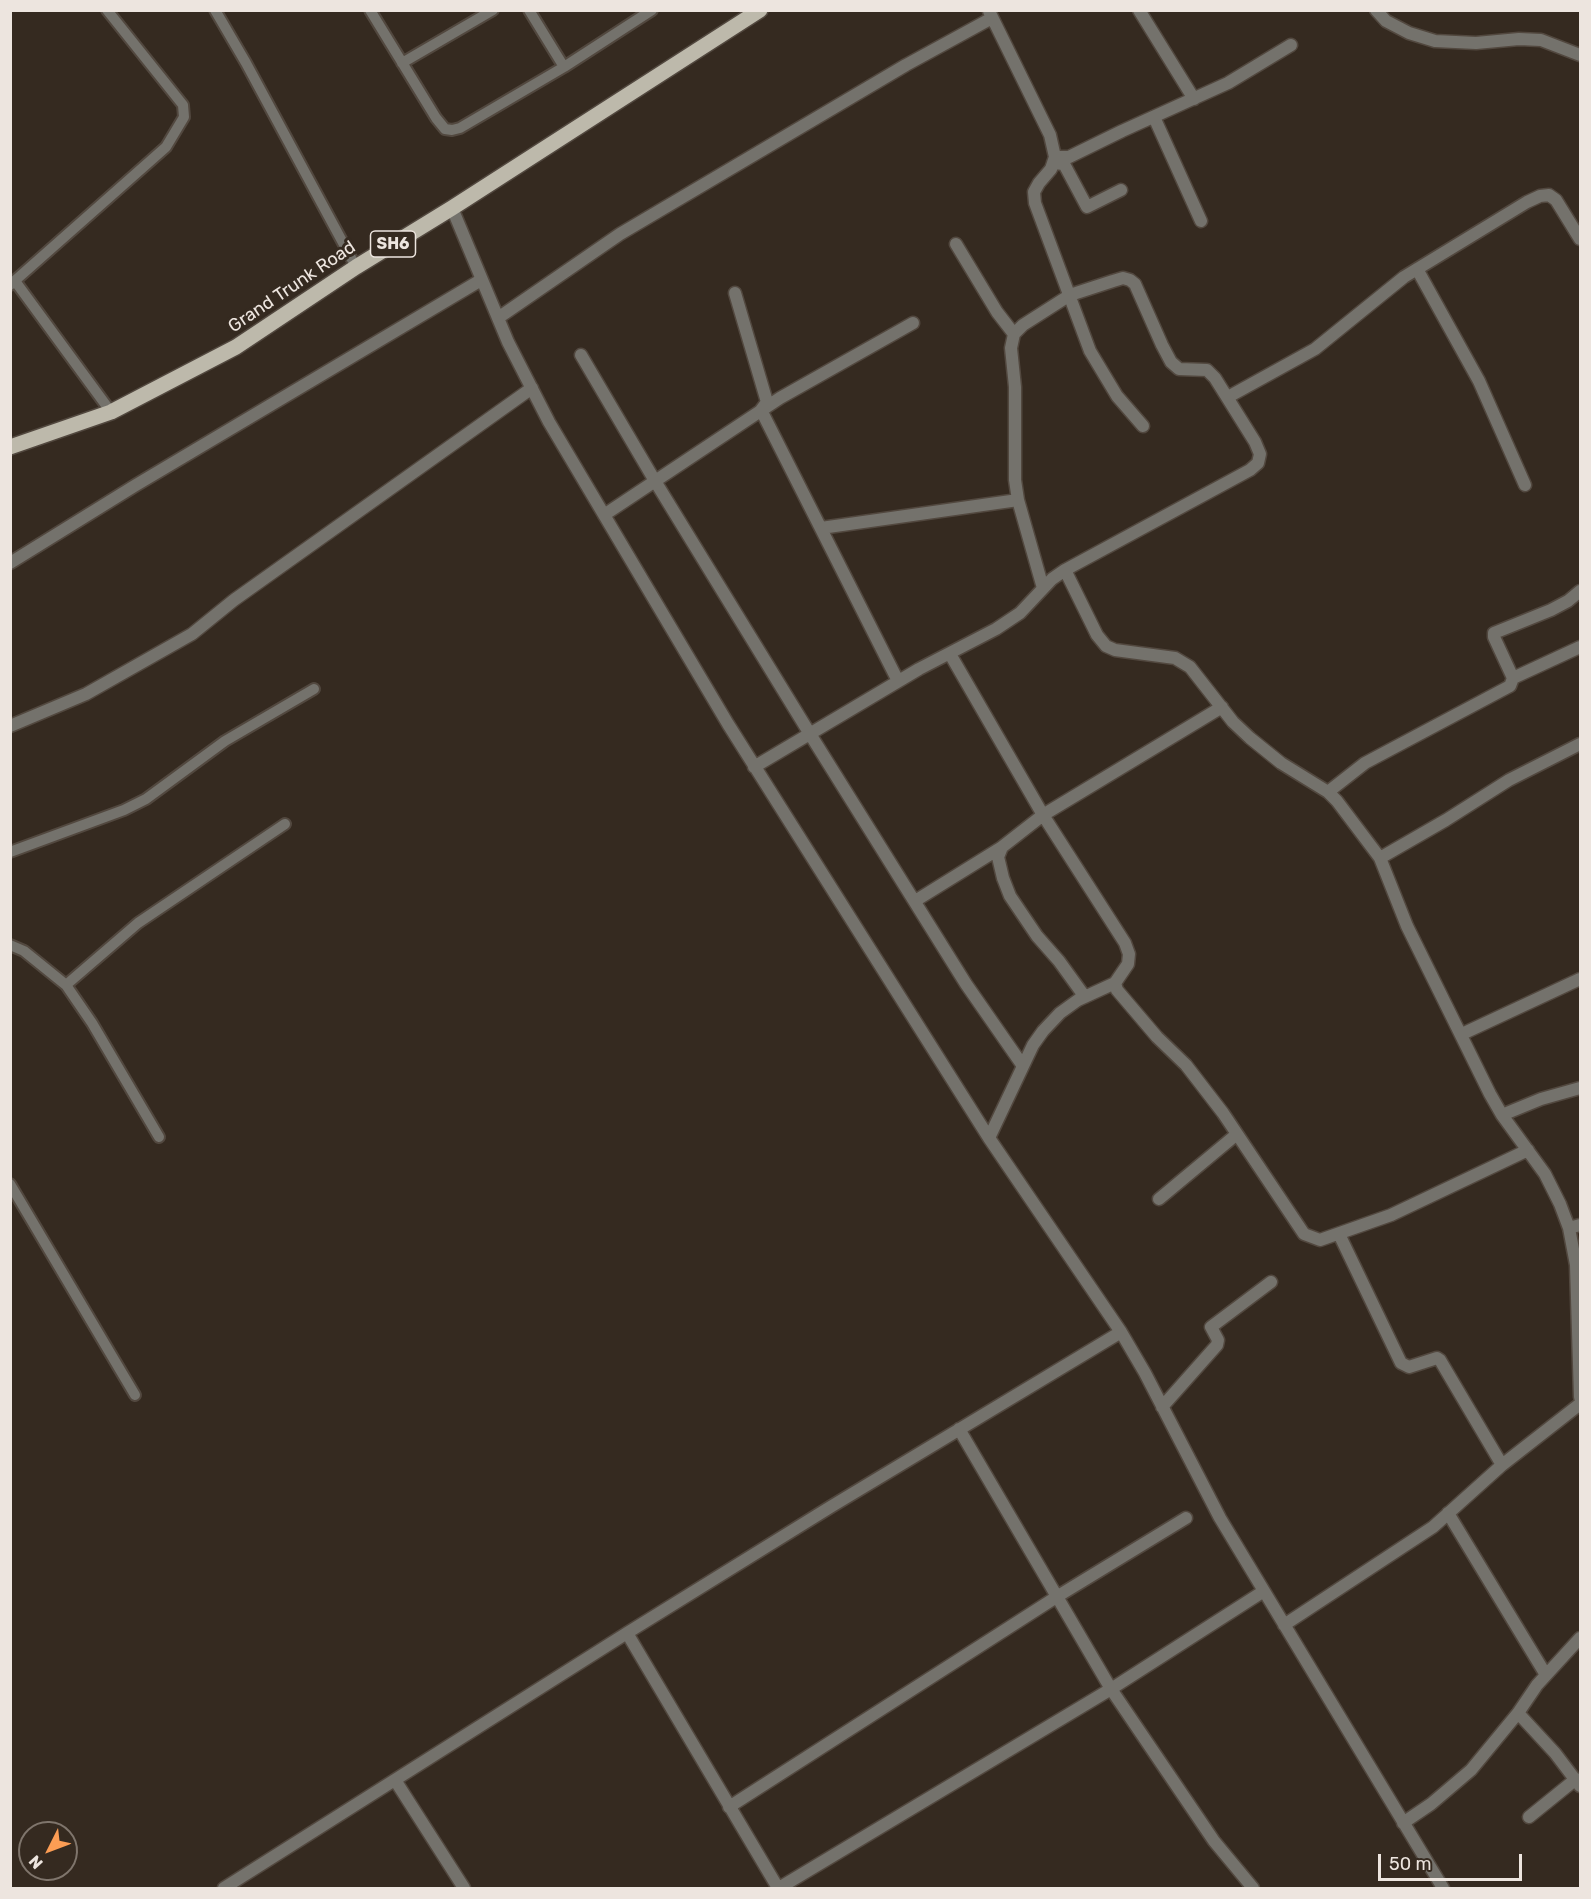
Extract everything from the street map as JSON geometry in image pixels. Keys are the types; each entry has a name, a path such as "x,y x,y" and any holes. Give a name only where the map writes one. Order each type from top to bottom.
{"main road":[{"name":"Grand Trunk Road","path":"10,447 111,412 236,347 356,267 760,10"}],"street":[{"path":"1139,10 1194,99"},
{"path":"1376,10 1386,21 1401,29 1435,41 1476,43 1519,39 1540,40 1581,55"},
{"path":"498,318 620,234 990,14 1050,135 1054,160 1051,169 1034,192 1035,203 1090,351 1117,396 1143,426"},
{"path":"1054,160 1070,157 1228,83 1291,45"},
{"path":"1154,117 1201,222"},
{"path":"1054,160 1064,164 1087,207 1121,190"},
{"path":"1228,397 1315,348 1385,291 1417,269 1540,196 1549,195 1556,200 1581,239"},
{"path":"452,208 498,318 549,422 754,766 988,1138 1121,1332 1220,1518 1443,1888"},
{"path":"956,244 997,312 1014,334"},
{"path":"1417,269 1479,381 1525,485"},
{"path":"754,766 898,681 976,641 1020,614 1043,588 1065,570 1250,470 1258,463 1260,454 1255,442 1215,378 1207,370 1179,369 1171,362 1135,284 1124,278 1070,295 1023,324 1014,334 1011,348 1015,387 1015,480 1018,500 1043,588"},
{"path":"10,563 197,448 482,280"},
{"path":"735,293 766,402 761,410"},
{"path":"604,515 761,410 913,323"},
{"path":"581,356 810,734 966,984 1023,1066"},
{"path":"10,726 86,694 192,634 224,607 362,507 532,388"},
{"path":"761,410 898,681"},
{"path":"821,528 1018,500"},
{"path":"1065,570 1097,635 1106,646 1115,651 1175,658 1190,667 1250,738 1274,757 1328,792 1337,801 1380,858 1407,926 1502,1115 1545,1174 1575,1227 1581,1397"},
{"path":"1513,678 1494,633 1551,610 1581,591"},
{"path":"1328,792 1365,763 1510,686 1513,678 1581,646"},
{"path":"950,654 1043,815 1125,943 1128,954 1128,964 1114,982 1060,1013 1043,1031 1033,1045 988,1138"},
{"path":"915,901 1002,847 1043,815 1222,707"},
{"path":"1380,858 1426,833 1523,772 1581,744"},
{"path":"1002,847 998,857 1010,896 1036,936 1059,961 1085,997"},
{"path":"1462,1035 1581,979"},
{"path":"1114,982 1116,990 1157,1037 1186,1065 1237,1134 1304,1234 1320,1240 1391,1215 1528,1150"},
{"path":"1502,1115 1541,1099 1581,1088"},
{"path":"1159,1199 1237,1134"},
{"path":"1339,1234 1401,1363 1408,1367 1437,1358 1440,1360 1502,1465"},
{"path":"1162,1407 1217,1345 1218,1340 1211,1328 1271,1282"},
{"path":"224,1888 627,1633 1121,1332"},
{"path":"1284,1625 1433,1527 1502,1465 1581,1404"},
{"path":"959,1429 1111,1689 1214,1841 1253,1888"},
{"path":"1448,1513 1546,1675"},
{"path":"729,1807 1058,1596 1186,1518"},
{"path":"627,1633 778,1888 1111,1689 1264,1591"},
{"path":"1403,1823 1431,1804 1470,1770 1518,1713 1546,1675 1581,1638"},
{"path":"1518,1713 1579,1783 1529,1817"},
{"path":"395,1780 464,1888"}],"lane":[{"path":"107,10 178,98 183,105 184,117 166,147 13,283 111,412"},
{"path":"215,10 356,267"},
{"path":"370,10 435,118 445,129 452,130 460,128 564,67 652,10"},
{"path":"402,63 493,10"},
{"path":"529,10 564,67"},
{"path":"10,852 124,810 146,799 225,741 314,689"},
{"path":"66,985 138,923 285,824"},
{"path":"10,945 24,951 66,985 92,1023 159,1137"},
{"path":"10,1184 135,1395"}]}
